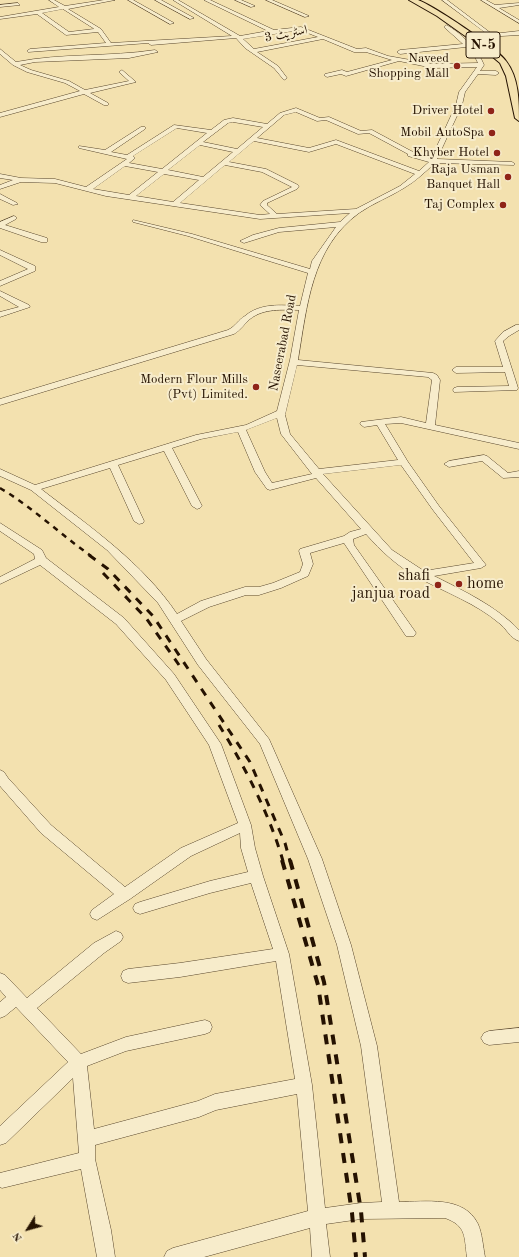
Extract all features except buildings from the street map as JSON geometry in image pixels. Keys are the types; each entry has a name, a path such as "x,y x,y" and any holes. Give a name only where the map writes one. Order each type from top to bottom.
{"highway":[{"name":"N-5","path":"412,0 439,15 485,46 503,62 510,76 519,118"},
{"path":"417,0 439,15"},
{"path":"425,0 432,2"},
{"name":"N-5","path":"432,2 509,57"}],"street":[{"path":"51,0 99,30 109,43"},
{"path":"0,18 113,0"},
{"path":"130,0 172,23"},
{"path":"157,0 192,18"},
{"path":"175,0 238,37 247,47 276,67 284,78"},
{"path":"206,0 273,32"},
{"path":"237,0 253,6"},
{"path":"268,0 307,16"},
{"path":"444,0 492,36"},
{"path":"483,0 519,22"},
{"path":"0,6 18,4"},
{"path":"494,7 519,4"},
{"path":"38,12 68,34 99,30"},
{"path":"507,15 519,14"},
{"path":"446,26 467,45 480,61 479,68"},
{"path":"30,51 109,43 149,41 150,44 238,37 300,28 356,51 366,50 399,60 433,66 479,68 496,73"},
{"path":"481,37 519,32"},
{"name":"اسٹریٹ 3","path":"253,51 323,38"},
{"path":"400,52 467,45"},
{"path":"0,51 15,64 29,71 67,82 106,104"},
{"path":"15,64 35,60 128,54 129,56 155,52"},
{"path":"328,75 342,72 346,74 399,60"},
{"name":"Naseerabad Road","path":"479,68 462,92 459,105 433,161 420,174 402,187 357,211 342,224 316,261 303,308 294,362 281,413 286,434 317,474 388,552 422,575 458,592 503,620 519,637"},
{"path":"0,115 84,92 133,82 122,72"},
{"path":"175,204 282,114 296,110 319,120 327,118 360,133 370,131 411,153 410,155 433,161 512,164"},
{"path":"130,198 230,120 268,126"},
{"path":"81,147 130,156 176,126 213,132"},
{"path":"106,152 143,128"},
{"path":"253,139 309,150 336,142 420,174"},
{"path":"198,144 238,151"},
{"path":"88,189 132,158 130,156"},
{"path":"223,163 264,170 296,186 296,188 265,202 263,205 277,217"},
{"path":"124,164 204,179"},
{"path":"0,176 21,180 55,181 106,194 254,217 277,217 357,211"},
{"path":"0,187 21,180"},
{"path":"0,196 16,204"},
{"path":"0,225 14,218"},
{"path":"135,221 190,235 312,272"},
{"path":"244,241 258,235 272,232 342,224"},
{"path":"0,225 44,240"},
{"path":"0,252 32,268 31,271 0,284"},
{"path":"0,293 26,307 0,314"},
{"path":"0,402 231,332 240,328 247,317 267,307 303,308"},
{"path":"458,390 514,388 499,341 506,334 519,327"},
{"path":"294,362 430,375 436,380 430,426"},
{"path":"456,370 508,369"},
{"path":"34,488 199,436 248,427 281,413"},
{"path":"364,424 401,420 519,446"},
{"path":"379,422 404,462 436,508 481,565 422,575"},
{"path":"241,428 260,472 270,487 317,474 404,462"},
{"path":"166,447 197,506"},
{"path":"449,464 484,458 506,476 519,474"},
{"path":"113,464 139,521"},
{"path":"0,472 34,488 111,548 162,600 202,662 265,742 316,859 344,945 369,1046 392,1210"},
{"path":"0,526 38,552 41,560 120,621 170,677 215,744 245,825 248,848 256,876 282,954 304,1085 321,1257"},
{"path":"174,620 205,604 245,591 259,591 277,586 304,574 308,564 304,551 348,538 354,534 367,530"},
{"path":"348,538 349,545 410,633"},
{"path":"0,580 41,560"},
{"path":"0,775 3,781 46,829 125,895"},
{"path":"97,914 186,852 245,825"},
{"path":"140,908 210,887 256,876"},
{"path":"0,1011 21,1003 116,937"},
{"path":"128,976 180,970 282,954"},
{"path":"0,980 79,1062 87,1139 86,1159 102,1230 106,1257"},
{"path":"0,1137 79,1062 126,1044 205,1027"},
{"path":"489,1038 519,1035"},
{"path":"87,1139 199,1109 215,1102 304,1085"},
{"path":"2,1180 86,1159"},
{"path":"173,1257 318,1217 361,1211 445,1210 462,1216 471,1228 476,1257"}],"railway":[{"path":"0,488 12,495 91,556"},
{"path":"89,555 108,569 153,616 250,762 285,843 290,861"},
{"path":"103,573 146,618 179,665"},
{"path":"219,725 256,791 271,825 283,861"},
{"path":"282,860 318,985 352,1213 356,1257"},
{"path":"290,860 324,982 361,1211 365,1257"}],"place":[{"name":"Naveed Shopping Mall","path":"457,66"},
{"name":"Driver Hotel","path":"491,111"},
{"name":"Mobil AutoSpa","path":"492,133"},
{"name":"Khyber Hotel","path":"497,153"},
{"name":"Raja Usman Banquet Hall","path":"508,177"},
{"name":"Taj Complex","path":"503,205"},
{"name":"Modern Flour Mills (Pvt) Limited.","path":"256,387"},
{"name":"home","path":"459,584"},
{"name":"shafi janjua road","path":"438,585"}]}
